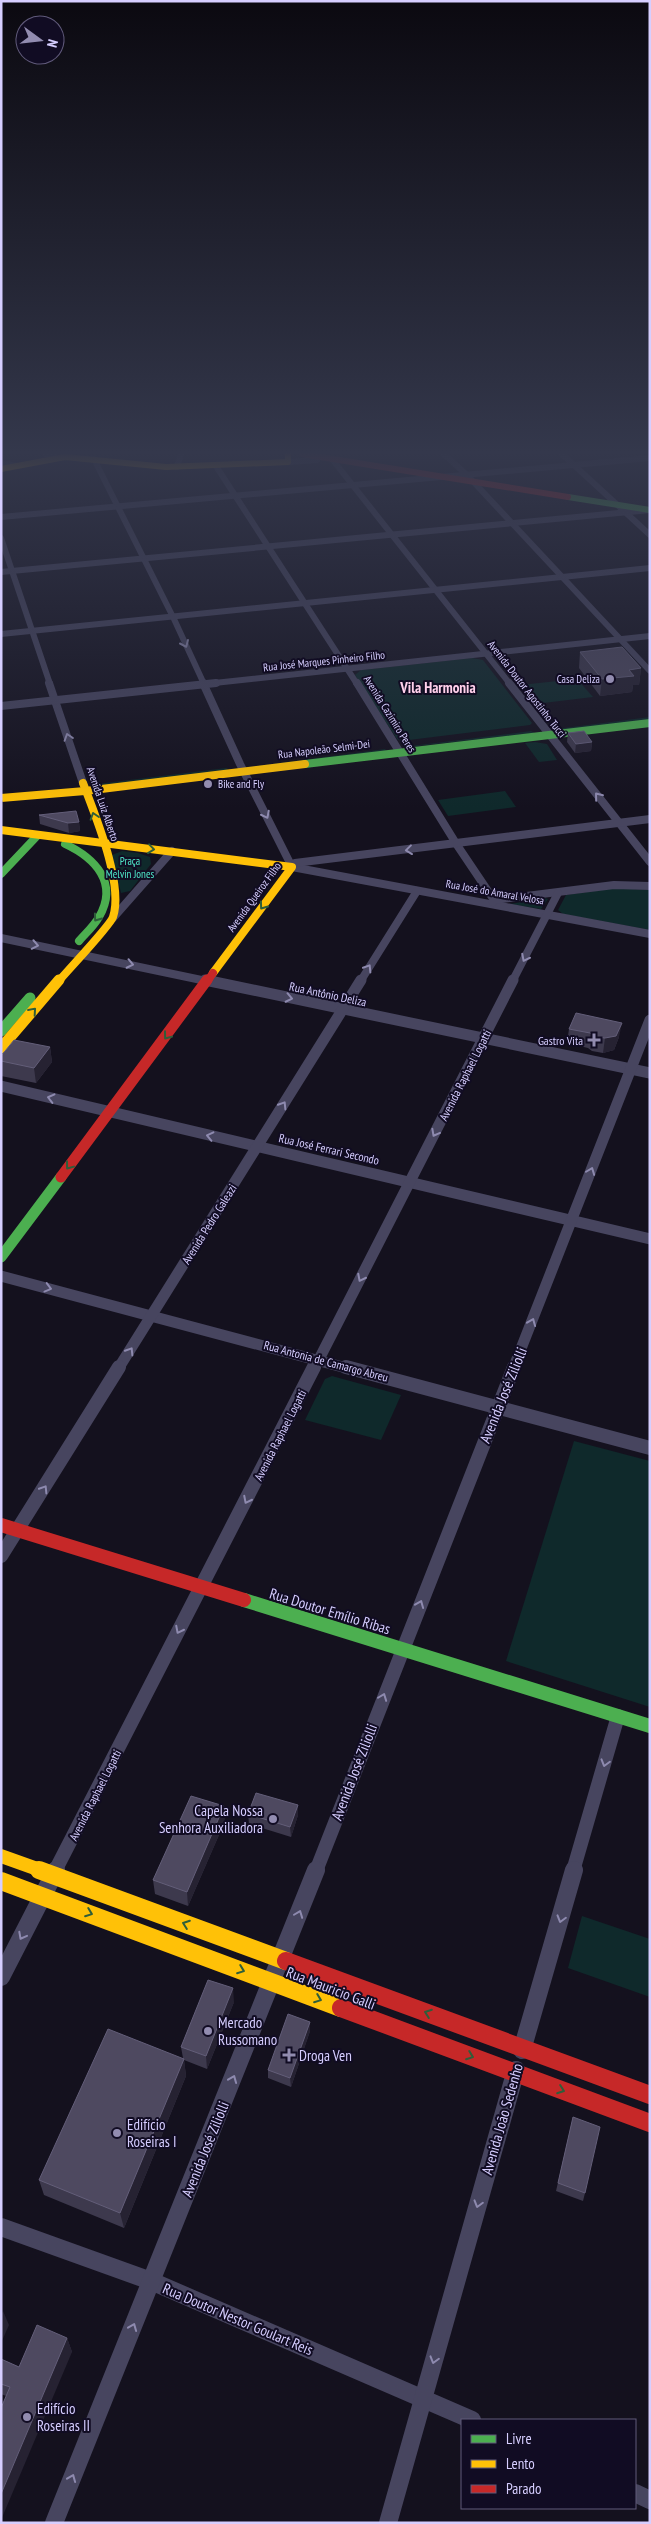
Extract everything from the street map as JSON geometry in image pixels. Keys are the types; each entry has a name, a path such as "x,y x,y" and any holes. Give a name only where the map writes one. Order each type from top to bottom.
{"main road":[{"name":"Rua Napoleão Selmi-Dei","path":"1,798 546,731 650,715"},
{"name":"Rua Napoleão Selmi-Dei","path":"546,731 650,723"},
{"name":"Rua Napoleão Selmi-Dei","path":"1,790 84,787"},
{"name":"Avenida Luiz Alberto","path":"84,787 110,862 116,892 113,918"},
{"name":"Rua José do Amaral Velosa","path":"1,830 42,837 292,865"},
{"name":"Rua José do Amaral Velosa","path":"42,837 79,849 102,868 108,883 107,897 102,912 70,952"},
{"path":"1,874 42,837"},
{"name":"Avenida Queiroz Filho","path":"1,1257 208,981 292,865"},
{"path":"1,1048 113,918"},
{"path":"1,1031 70,952"},
{"name":"Rua Doutor Emílio Ribas","path":"1,1525 650,1726"},
{"name":"Rua Mauricio Galli","path":"1,1856 650,2094"},
{"name":"Rua Mauricio Galli","path":"1,1881 650,2123"}],"street":[{"name":"Avenida Luiz Alberto","path":"11,572 84,787"},
{"name":"Avenida Queiroz Filho","path":"149,572 174,618 242,768 292,865"},
{"name":"Avenida Cazimiro Peres","path":"284,572 399,749 493,902"},
{"name":"Avenida Doutor Agostinho Tucci","path":"420,572 650,862"},
{"path":"558,572 650,671"},
{"path":"1,634 617,572"},
{"name":"Rua José Marques Pinheiro Filho","path":"1,706 650,636"},
{"path":"292,865 650,819"},
{"path":"113,918 172,851"},
{"name":"Rua José do Amaral Velosa","path":"316,862 335,876"},
{"name":"Rua José do Amaral Velosa","path":"292,865 335,876 493,902 650,934"},
{"path":"493,902 614,885 650,886"},
{"name":"Avenida Pedro Galeazi","path":"1,1556 417,891"},
{"name":"Avenida Raphael Logatti","path":"1,1977 320,1360 409,1182 558,893"},
{"name":"Rua Antônio Deliza","path":"1,938 650,1073"},
{"name":"Avenida José Ziliolli","path":"54,2523 281,1960 650,1020"},
{"name":"Rua José Ferrari Secondo","path":"1,1086 650,1239"},
{"name":"Rua Antonia de Camargo Abreu","path":"1,1276 650,1448"},
{"name":"Avenida João Sedenho","path":"388,2523 618,1716"},
{"name":"Rua Doutor Nestor Goulart Reis","path":"1,2227 151,2281 470,2419"},
{"path":"636,2493 650,2500"}],"green space":[{"path":"472,658 483,660 532,723 530,725 401,741 397,739 355,675 361,670"},
{"path":"577,679 593,697 535,704 520,685"},
{"path":"650,717 650,721 556,731 556,729"},
{"path":"531,731 535,733 408,747 411,746"},
{"path":"525,743 547,744 557,760 539,762"},
{"path":"385,749 387,752 259,768 257,766"},
{"path":"228,769 226,772 99,787 97,784"},
{"path":"505,791 516,807 448,816 438,800"},
{"name":"Praça Melvin Jones","path":"122,851 150,857 151,864 130,891 121,893 112,855"},
{"path":"615,888 650,890 650,930 563,914 558,910 566,895"},
{"path":"548,899 541,909 510,904"},
{"path":"332,1376 401,1395 381,1440 305,1420 325,1379"},
{"path":"574,1441 650,1461 650,1707 506,1661"},
{"path":"582,1916 650,1939 650,1997 568,1968"}],"building":[{"path":"622,647 641,668 629,670 634,676 602,679 580,652"},
{"path":"584,731 592,742 576,744 568,733"},
{"path":"76,811 79,822 68,823 39,815"},
{"path":"576,1013 622,1023 616,1036 594,1037 590,1033 569,1029"},
{"path":"14,1040 50,1047 34,1068 1,1061 1,1056"},
{"path":"256,1793 298,1805 290,1827 248,1814"},
{"path":"191,1796 224,1806 187,1892 153,1880"},
{"name":"Mercado Russomano","path":"208,1980 233,1988 206,2056 181,2047"},
{"name":"Droga Ven","path":"288,2014 310,2022 290,2078 268,2070"},
{"name":"Edifício Roseiras I","path":"108,2029 184,2059 120,2213 39,2180"},
{"path":"573,2117 600,2127 585,2193 558,2183"},
{"name":"Edifício Roseiras II","path":"37,2325 67,2338 1,2494 1,2408 10,2387 1,2384 1,2359 19,2367"}],"traffic: fast":[{"path":"305,764 650,723"},
{"path":"1,874 37,836"},
{"path":"65,844 86,855 94,862 101,871 107,890 106,901 99,917 79,941"},
{"path":"1,1031 30,998"},
{"path":"1,1257 61,1177"},
{"path":"244,1600 650,1726"}],"traffic: slow":[{"path":"1,798 85,791 305,764"},
{"path":"1,1048 113,918 114,900 110,866 101,832 83,783"},
{"path":"1,830 292,867 213,973"},
{"path":"1,1856 286,1961"},
{"path":"1,1881 341,2008"}],"traffic: jam":[{"path":"61,1177 213,973"},
{"path":"1,1525 244,1600"},
{"path":"286,1961 650,2095"},
{"path":"341,2008 650,2123"}],"place":[{"name":"Casa Deliza","path":"610,679"},
{"name":"Bike and Fly","path":"208,784"},
{"name":"Gastro Vita","path":"594,1040"},
{"name":"Capela Nossa Senhora Auxiliadora","path":"273,1819"},
{"name":"Mercado Russomano","path":"208,2031"},
{"name":"Droga Ven","path":"289,2055"},
{"name":"Edifício Roseiras I","path":"117,2133"},
{"name":"Edifício Roseiras II","path":"27,2417"}],"district":[{"name":"Vila Harmonia","path":"438,687"}]}
